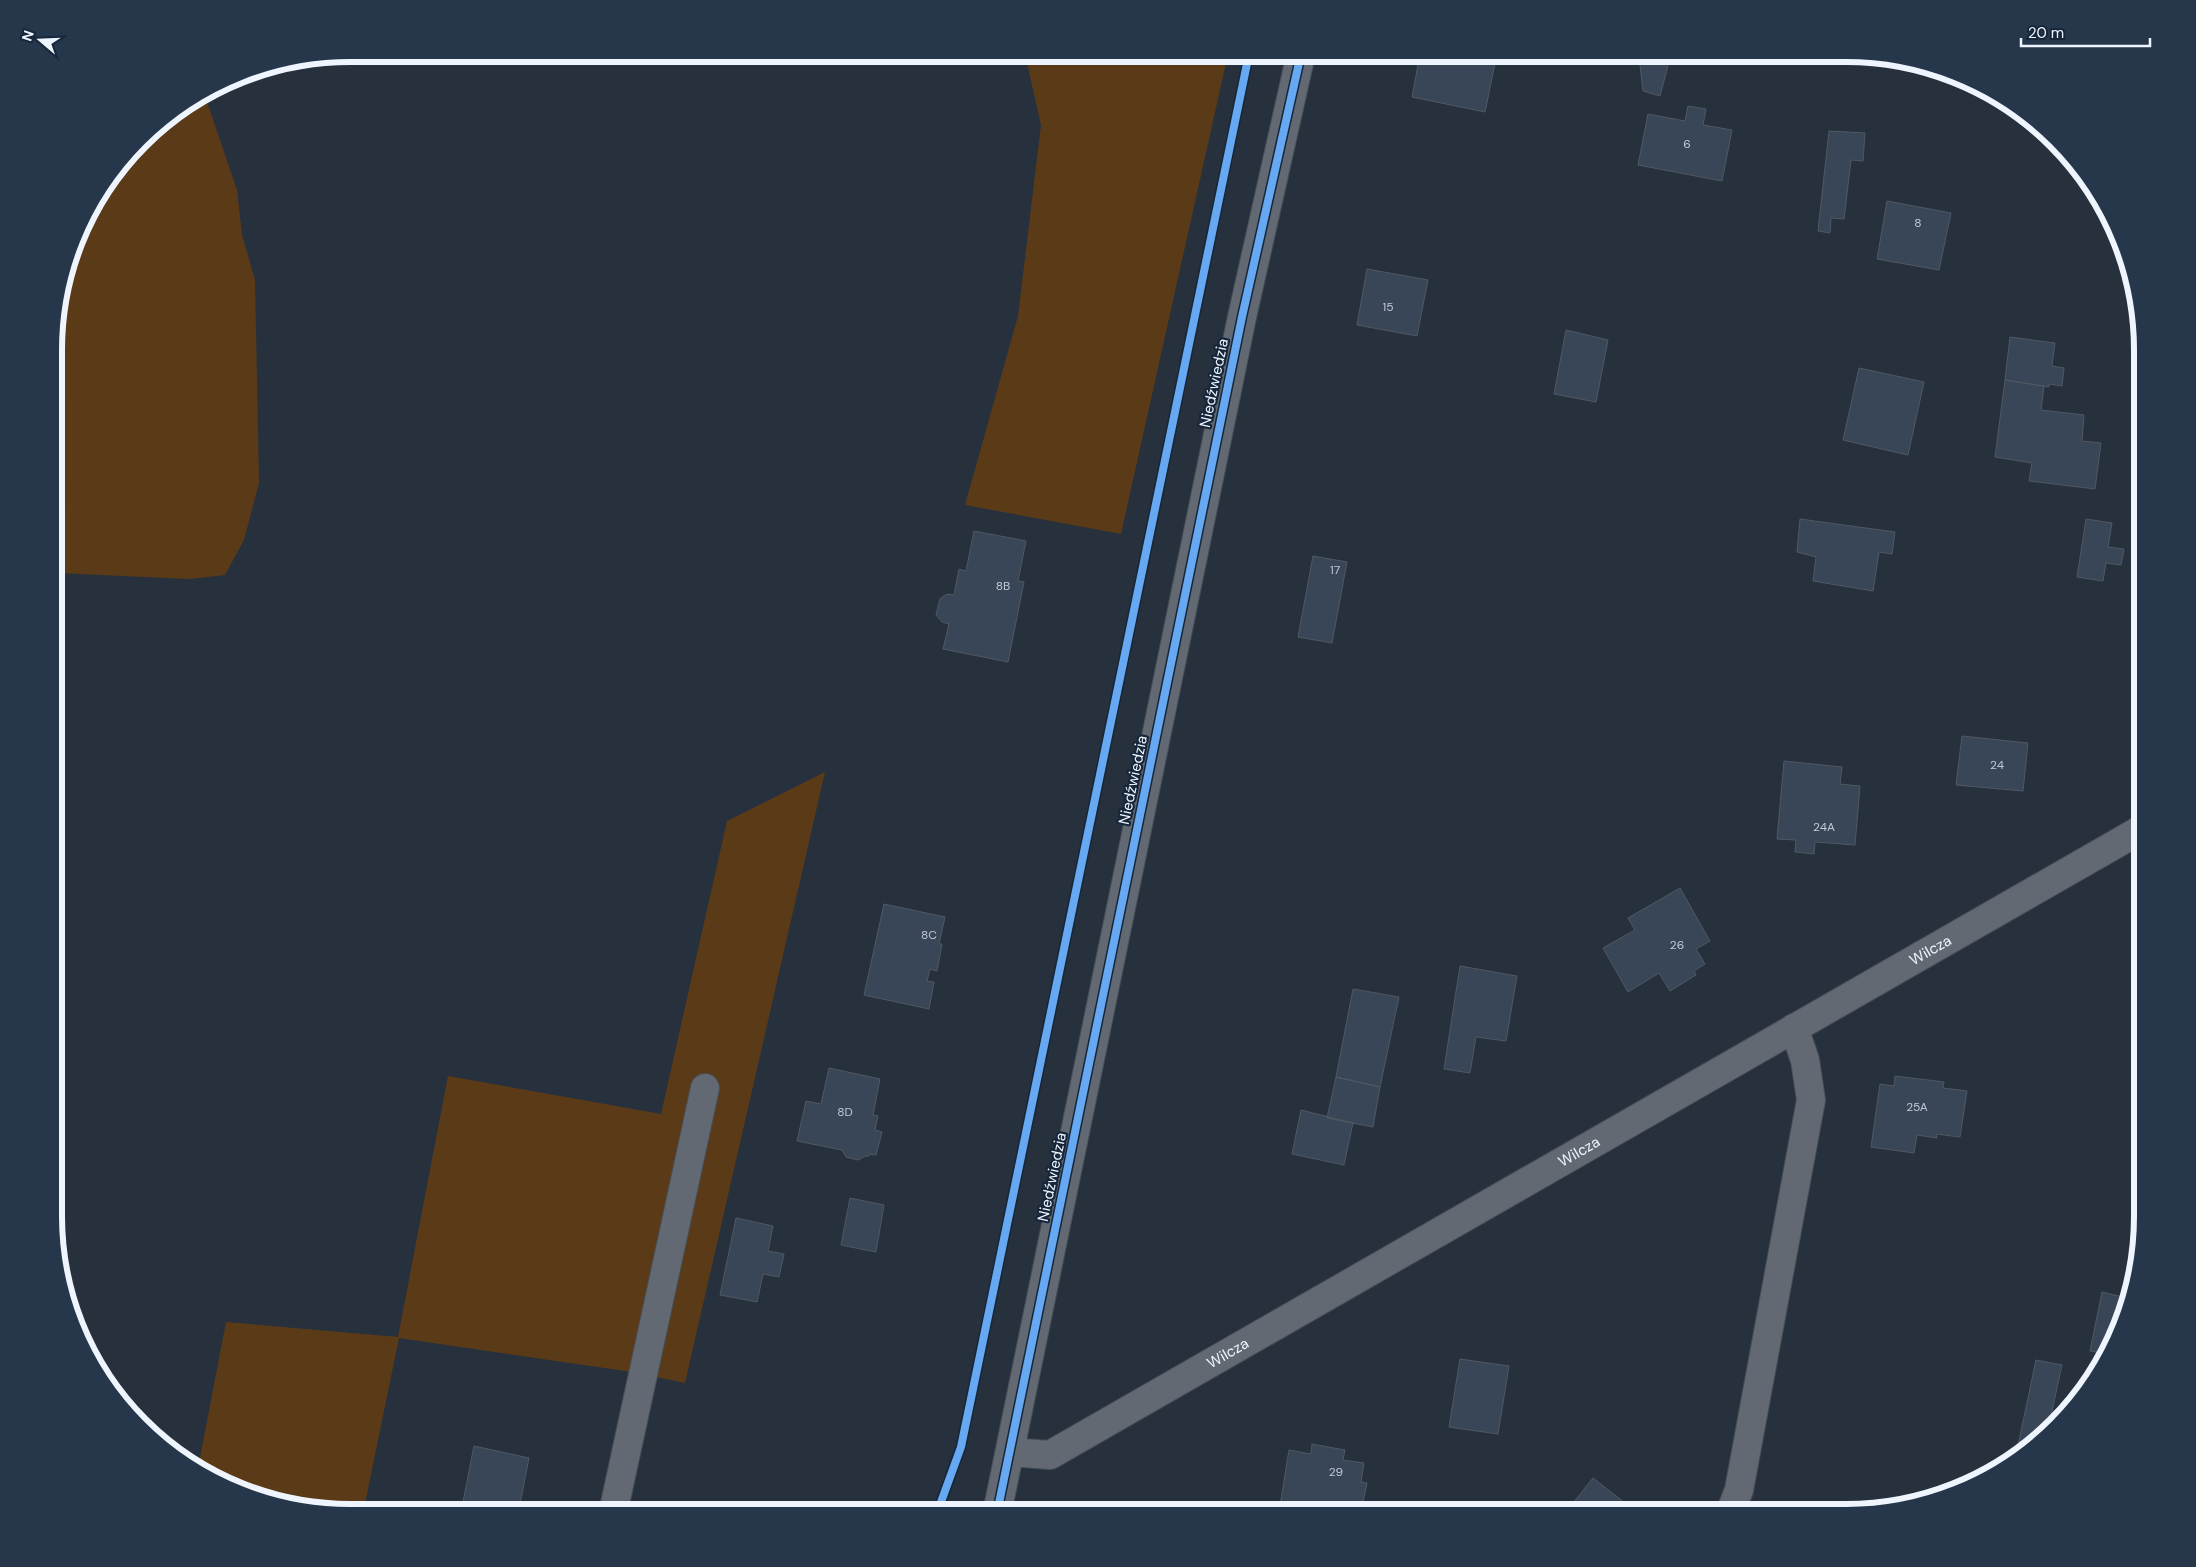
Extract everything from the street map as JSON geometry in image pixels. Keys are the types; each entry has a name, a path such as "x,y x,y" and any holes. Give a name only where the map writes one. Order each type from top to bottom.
{"street":[{"name":"Niedźwiedzia","path":"999,1504 1242,317 1299,63"},
{"name":"Wilcza","path":"1010,1452 1050,1455 2134,833"},
{"path":"1734,1504 1739,1490 1811,1100 1806,1060 1794,1028"},
{"path":"615,1504 705,1088"}],"shaded area":[{"path":"1027,63 1226,63 1121,534 965,505 1018,316 1041,125"},
{"path":"207,101 237,190 242,235 255,280 259,483 244,540 225,575 190,579 62,573 62,351 65,313 72,276 84,241 101,207 122,175 147,147 175,122"},
{"path":"825,772 685,1383 632,1372 399,1338 365,1504 332,1504 276,1495 241,1483 199,1461 226,1322 398,1337 448,1076 661,1114 727,821"}],"building":[{"path":"1418,63 1495,63 1485,112 1412,97"},
{"path":"1641,63 1669,63 1660,96 1643,91"},
{"path":"1688,106 1706,109 1703,125 1732,130 1722,181 1638,165 1648,114 1685,121"},
{"path":"1829,131 1865,133 1863,161 1851,160 1844,219 1831,218 1830,233 1818,231"},
{"path":"1887,201 1951,213 1939,270 1877,259"},
{"path":"1367,269 1428,280 1417,336 1357,325"},
{"path":"1566,330 1608,340 1596,402 1554,394"},
{"path":"2010,337 2055,343 2052,366 2064,368 2062,386 2049,384 2049,387 2005,380"},
{"path":"1859,368 1924,382 1908,455 1843,440"},
{"path":"2005,380 2044,386 2041,410 2084,415 2082,441 2101,443 2095,489 2029,481 2032,463 1995,457"},
{"path":"1800,519 1895,532 1892,554 1879,552 1873,591 1813,581 1816,557 1797,552"},
{"path":"2086,519 2112,523 2108,547 2124,549 2121,565 2106,563 2103,581 2077,577"},
{"path":"974,531 1026,541 1018,581 1024,582 1008,662 943,649 949,624 942,622 936,615 940,599 947,594 954,595 959,569 966,571"},
{"path":"1313,556 1347,562 1332,643 1298,637"},
{"path":"1962,736 2028,743 2023,791 1956,785"},
{"path":"1784,761 1842,767 1840,784 1860,786 1855,845 1815,842 1814,854 1795,852 1796,840 1777,839"},
{"path":"1680,888 1710,941 1696,949 1705,964 1694,971 1696,975 1670,991 1659,973 1628,992 1603,948 1635,930 1628,918"},
{"path":"884,904 945,917 939,944 942,944 937,971 930,969 927,981 934,982 929,1009 864,995"},
{"path":"1460,966 1517,976 1506,1041 1476,1037 1470,1073 1444,1069"},
{"path":"1353,989 1399,997 1380,1087 1336,1077"},
{"path":"829,1068 880,1079 873,1115 878,1116 875,1130 882,1132 876,1155 870,1154 858,1160 846,1157 842,1150 797,1141 806,1101 821,1104"},
{"path":"1895,1076 1944,1082 1943,1088 1967,1091 1960,1137 1936,1134 1937,1138 1917,1135 1914,1153 1871,1147 1880,1084 1894,1086"},
{"path":"1336,1077 1380,1087 1373,1127 1327,1118"},
{"path":"1301,1110 1353,1123 1344,1165 1292,1154"},
{"path":"850,1198 884,1205 876,1252 841,1245"},
{"path":"736,1218 773,1226 768,1251 784,1254 779,1277 763,1274 757,1302 720,1295"},
{"path":"2102,1292 2122,1297 2112,1326 2099,1353 2090,1351"},
{"path":"1460,1359 1509,1366 1498,1434 1449,1427"},
{"path":"2036,1360 2062,1365 2050,1418 2018,1447"},
{"path":"1312,1444 1345,1450 1343,1460 1364,1463 1361,1482 1367,1483 1363,1504 1280,1504 1289,1450 1311,1454"},
{"path":"474,1446 529,1458 520,1504 463,1504"},
{"path":"1593,1478 1626,1504 1572,1504"}],"cycle path":[{"path":"940,1504 961,1447 1247,63"},
{"path":"999,1504 1242,317 1299,63"}]}
